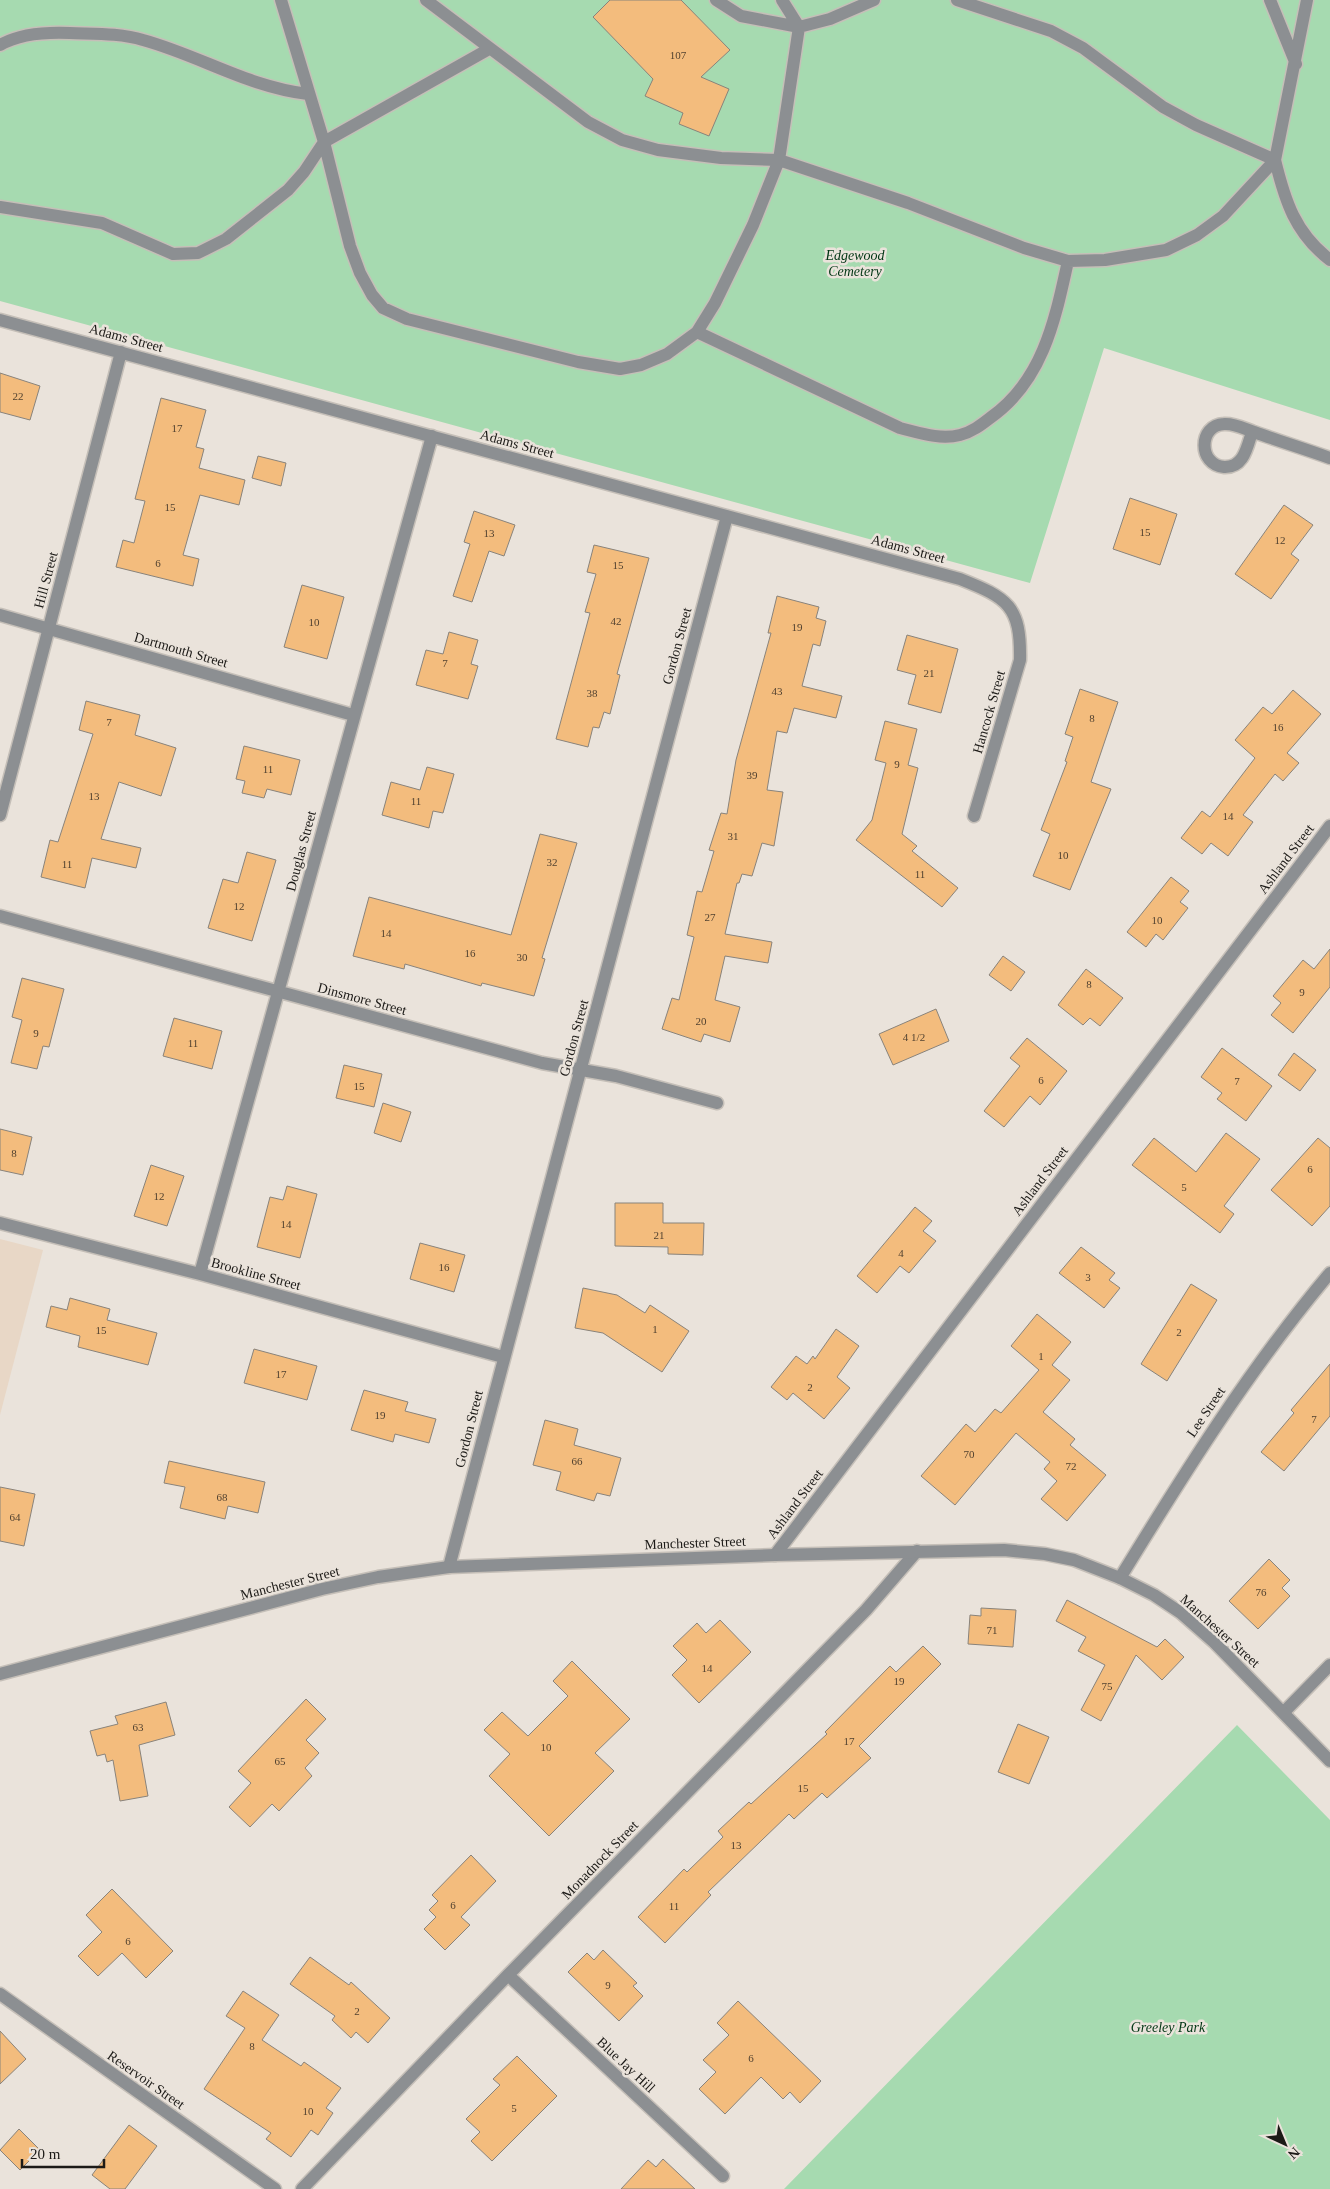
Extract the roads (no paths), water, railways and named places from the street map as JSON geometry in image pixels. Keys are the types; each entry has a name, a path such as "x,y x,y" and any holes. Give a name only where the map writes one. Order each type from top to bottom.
{"street":[{"path":"282,0 308,94 324,142 350,246 372,296 383,308 406,318 578,362 620,369 640,365 667,354 697,332 715,303 753,225 779,160 799,27 782,0"},
{"path":"426,0 588,122 622,140 658,150 712,157 779,160 900,199 1024,248 1068,261 1105,260 1166,250 1197,236 1223,216 1275,160"},
{"path":"716,0 741,16 799,27 830,19 874,0"},
{"path":"957,0 1050,31 1083,48 1163,107 1196,126 1275,160"},
{"path":"1270,0 1296,64"},
{"path":"1307,0 1296,64 1275,160 1291,213 1304,236 1330,260"},
{"path":"0,45 10,39 47,32 140,39 185,54 257,84 280,91 308,94"},
{"path":"0,207 102,224 173,254 198,253 226,239 288,190 304,172 324,142 489,48"},
{"path":"697,332 900,428 932,436 960,435 977,428 1000,411 1020,390 1042,356 1055,322 1068,261"},
{"name":"Adams Street","path":"0,320 960,579 989,590 1002,599 1015,616"},
{"name":"Hill Street","path":"0,815 121,352"},
{"path":"1252,432 1330,458"},
{"name":"Douglas Street","path":"200,1274 279,992 353,715 432,436"},
{"name":"Gordon Street","path":"449,1566 727,516"},
{"name":"Dartmouth Street","path":"0,615 353,715"},
{"name":"Hancock Street","path":"974,816 1020,660 1020,635 1015,616"},
{"name":"Ashland Street","path":"775,1555 1330,826"},
{"name":"Dinsmore Street","path":"0,916 542,1063 616,1076 718,1103"},
{"name":"Brookline Street","path":"0,1223 200,1274 503,1357"},
{"name":"Lee Street","path":"1120,1578 1208,1435 1260,1360 1330,1273"},
{"name":"Manchester Street","path":"0,1674 322,1589 378,1577 449,1566 775,1555 1004,1550 1045,1554 1074,1560 1120,1578 1154,1595 1181,1613 1214,1642 1330,1761"},
{"name":"Monadnock Street","path":"302,2189 508,1975 866,1610 917,1551"},
{"path":"1284,1712 1330,1665"},
{"name":"Blue Jay Hill","path":"508,1975 723,2176"},
{"name":"Reservoir Street","path":"0,1994 275,2189"}],"park label":[{"name":"Edgewood Cemetery","path":"855,264"},
{"name":"Greeley Park","path":"1168,2027"}]}
